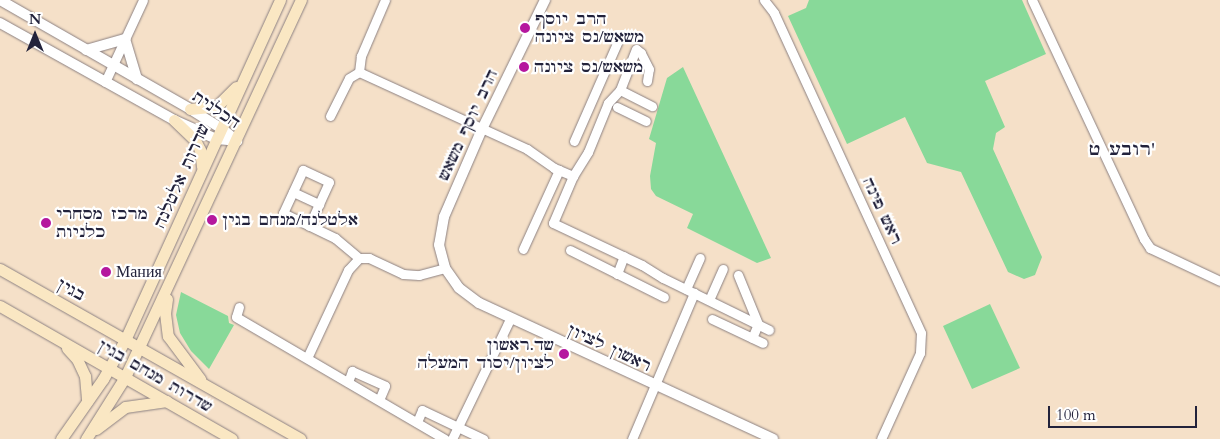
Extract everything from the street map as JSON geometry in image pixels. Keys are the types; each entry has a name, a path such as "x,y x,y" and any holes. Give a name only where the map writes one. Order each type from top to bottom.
{"main road":[{"name":"שדרות אלטלנה","path":"61,439 126,340 280,0"},
{"path":"87,437 125,377 237,141 301,0"},
{"path":"190,109 217,106 244,76"},
{"path":"174,120 192,135 198,145 203,170"},
{"name":"בגין","path":"0,269 126,340"},
{"path":"168,288 165,313 168,336 204,385 300,439"},
{"name":"שדרות מנחם בגין","path":"0,306 232,439"},
{"name":"שדרות מנחם בגין","path":"126,340 204,385"},
{"path":"61,341 77,359 85,376 87,402"},
{"path":"87,437 126,407 167,401"}],"street":[{"name":"הכלנית","path":"0,0 190,109 219,134"},
{"path":"105,82 143,0"},
{"path":"359,72 360,56 385,0"},
{"name":"הרב יוסף משאש","path":"445,268 439,245 442,223 482,129 545,0"},
{"name":"ראש פינה","path":"764,0 774,13 921,333 920,353 881,439"},
{"path":"1032,0 1150,248 1220,281"},
{"name":"הכלנית","path":"0,23 174,120 237,141"},
{"path":"86,50 126,39"},
{"path":"126,39 137,79"},
{"path":"574,141 595,97 618,41"},
{"path":"647,81 649,69 642,53 636,49 620,90 608,103 588,152 573,176 553,223 624,256 769,330"},
{"path":"330,116 349,78 359,72"},
{"path":"359,72 527,148 559,170 573,176"},
{"path":"620,90 652,106"},
{"path":"595,97 608,103"},
{"path":"633,115 640,100"},
{"path":"617,107 646,121"},
{"path":"309,226 330,182 303,170 282,213 343,243 359,258 369,258 399,272 414,276 445,268"},
{"path":"523,248 559,170"},
{"path":"292,192 319,204"},
{"path":"570,250 664,297"},
{"path":"617,274 624,256"},
{"path":"307,358 350,267 359,258"},
{"path":"632,439 690,291 700,258"},
{"name":"ראשון לציון","path":"445,268 454,282 465,293 510,319 773,439"},
{"path":"709,300 723,269"},
{"path":"738,275 758,324 752,338"},
{"path":"239,307 236,317 446,439"},
{"path":"452,439 510,319"},
{"path":"712,319 763,344"},
{"path":"348,382 352,371 385,386 379,400"},
{"path":"416,422 422,410 483,439"}],"green space":[{"path":"809,0 1022,0 1046,54 985,81 1005,127 996,133 993,149 1042,257 1035,275 1024,279 1008,272 961,172 927,163 905,117 847,144 788,16 806,8"},
{"path":"683,67 771,258 757,263 687,228 693,214 656,196 651,189 650,176 656,143 649,139 667,78"},
{"path":"181,292 228,316 229,323 234,325 209,369 191,351 180,333 176,315"},
{"path":"990,304 1020,368 972,389 943,326"}],"place":[{"name":"הרב יוסף משאש/נס ציונה","path":"525,28"},
{"name":"משאש/נס ציונה","path":"524,67"},
{"name":"אלטלנה/מנחם בגין","path":"212,220"},
{"name":"מרכז מסחרי כלניות","path":"46,223"},
{"name":"Мания","path":"106,272"},
{"name":"שד.ראשון לציון/יסוד המעלה","path":"564,354"}],"district":[{"name":"רובע ט'","path":"1122,150"}]}
